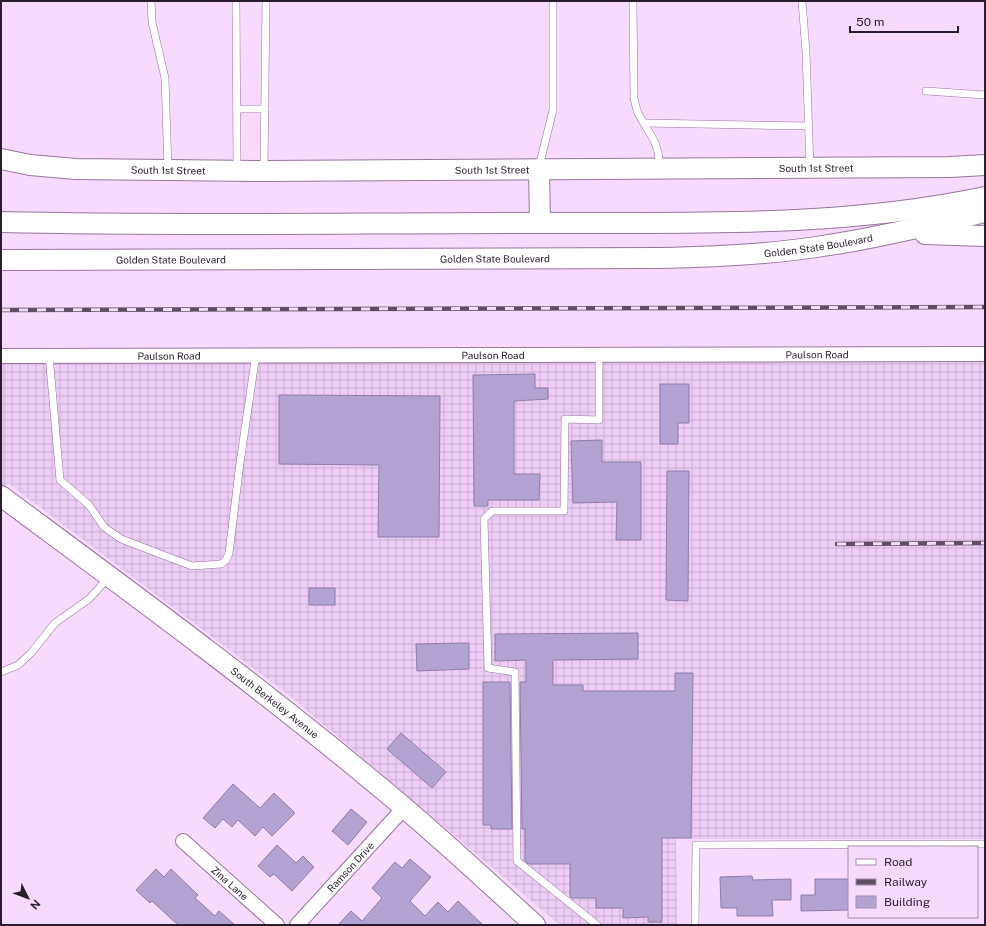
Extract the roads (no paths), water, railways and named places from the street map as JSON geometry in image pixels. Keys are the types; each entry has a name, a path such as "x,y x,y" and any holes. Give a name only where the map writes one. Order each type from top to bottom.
{"main road":[{"name":"South 1st Street","path":"1,159 61,168 264,171 810,168 985,165"},
{"path":"539,169 540,223"},
{"path":"1,222 768,222 842,218 916,210 985,197"},
{"name":"Golden State Boulevard","path":"1,260 692,257 789,251 883,236 985,212"},
{"path":"883,236 929,234 985,236"},
{"name":"South Berkeley Avenue","path":"1,496 109,576 338,752 404,808 535,925"}],"street":[{"name":"Paulson Road","path":"1,356 256,354 985,354"},
{"name":"Ramson Drive","path":"297,925 404,808"},
{"name":"Zina Lane","path":"183,841 277,925"}],"lane":[{"path":"151,1 152,22 166,78 168,170"},
{"path":"236,1 238,170"},
{"path":"264,171 266,1"},
{"path":"539,169 553,110 554,1"},
{"path":"633,1 634,98 637,112 659,150 659,168"},
{"path":"802,1 810,168"},
{"path":"926,91 985,95"},
{"path":"237,109 265,109"},
{"path":"644,123 809,126"},
{"path":"49,356 60,480 89,505 104,527 121,539 192,566 221,564 226,560 229,553 240,463 256,354"},
{"path":"597,925 517,861 515,672 488,668 484,519 492,511 564,510 565,419 600,420 599,354"},
{"path":"1,672 18,665 31,653 55,623 89,599 109,576"},
{"path":"695,925 696,845 985,844"}],"railway":[{"path":"1,310 985,307"},
{"path":"837,544 985,543"}]}
